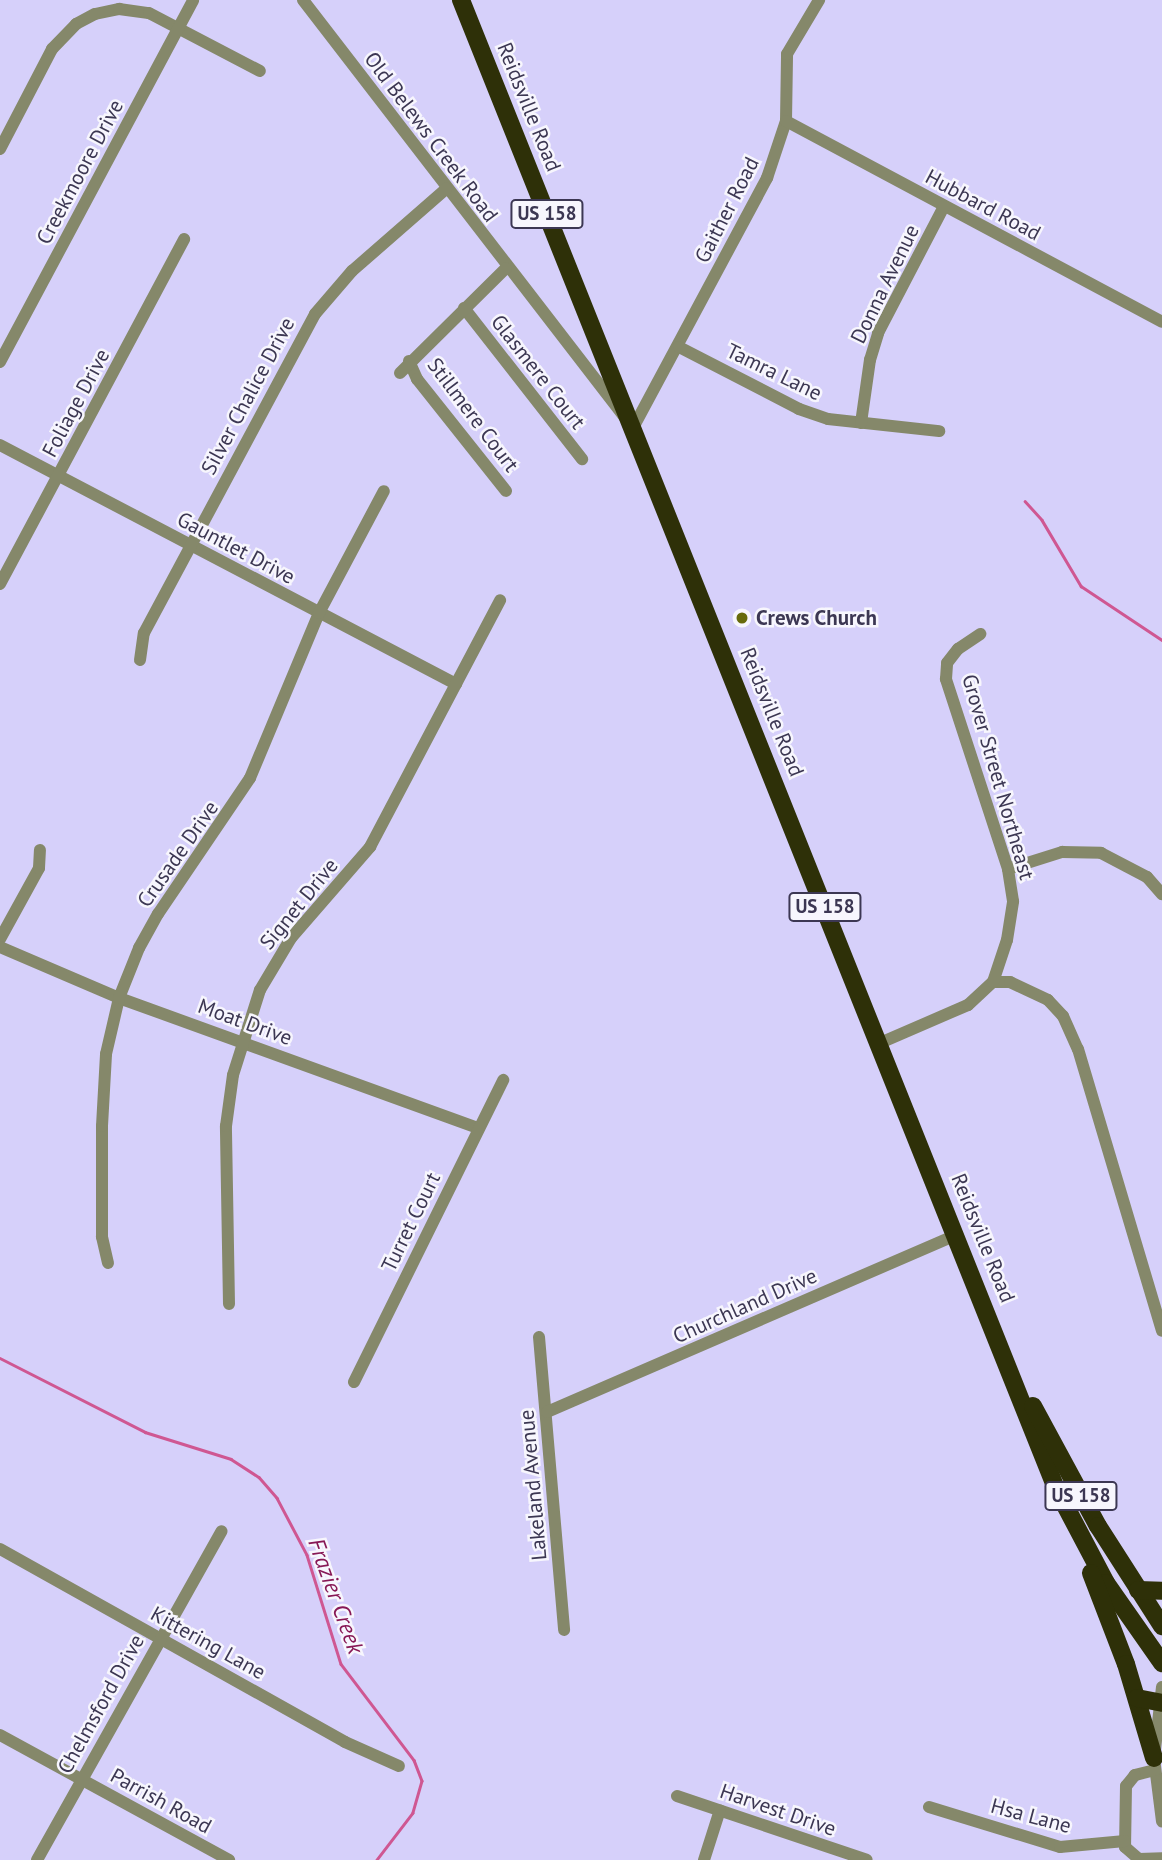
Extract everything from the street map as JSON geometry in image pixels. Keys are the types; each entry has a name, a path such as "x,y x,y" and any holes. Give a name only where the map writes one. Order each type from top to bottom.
{"highway":[{"name":"Reidsville Road","path":"461,0 1008,1362 1138,1590 1162,1626"},
{"name":"Reidsville Road","path":"1008,1362 1012,1382 1079,1537 1120,1605 1162,1663"},
{"path":"1079,1537 1137,1698 1155,1764"},
{"path":"1138,1590 1162,1591"},
{"path":"1137,1698 1161,1698"}],"street":[{"name":"Creekmoore Drive","path":"0,362 193,0"},
{"name":"Old Belews Creek Road","path":"303,0 506,268 634,428"},
{"name":"Gaither Road","path":"634,428 680,347 767,178 786,121 787,54 819,0"},
{"path":"0,149 52,49 76,24 96,14 131,9 180,27 260,71"},
{"name":"Hubbard Road","path":"786,121 1162,322"},
{"name":"Silver Chalice Drive","path":"140,660 144,633 315,314 352,271 446,189"},
{"name":"Donna Avenue","path":"861,423 870,360 878,334 944,206"},
{"name":"Foliage Drive","path":"0,584 184,239"},
{"path":"400,373 409,361 506,268"},
{"name":"Glasmere Court","path":"464,308 582,459"},
{"name":"Tamra Lane","path":"680,347 799,409 861,423 939,431"},
{"name":"Stillmere Court","path":"409,361 418,379 506,491"},
{"name":"Gauntlet Drive","path":"0,445 456,684"},
{"name":"Crusade Drive","path":"108,1263 102,1237 102,1126 106,1054 120,998 139,948 158,914 250,778 319,613 384,491"},
{"name":"Signet Drive","path":"229,1304 226,1126 233,1075 274,963 370,847 500,600"},
{"name":"Grover Street Northeast","path":"880,1043 968,1005 993,982 1007,940 1013,901 1008,869 946,679 952,656 980,634"},
{"path":"0,939 39,868 40,850"},
{"path":"1008,869 1062,852 1101,853 1147,877 1162,894"},
{"name":"Moat Drive","path":"0,947 120,998 478,1128"},
{"path":"993,982 1010,982 1038,996 1063,1016 1078,1049 1162,1331"},
{"name":"Turret Court","path":"354,1382 503,1080"},
{"name":"Churchland Drive","path":"547,1412 957,1235"},
{"name":"Lakeland Avenue","path":"540,1337 564,1630"},
{"name":"Chelmsford Drive","path":"37,1860 159,1637 222,1531"},
{"name":"Kittering Lane","path":"0,1549 345,1742 399,1766"},
{"path":"1161,1698 1155,1764 1162,1821"},
{"name":"Parrish Road","path":"0,1735 229,1860"},
{"path":"1155,1764 1135,1775 1126,1786 1125,1841 1139,1859 1162,1858"},
{"name":"Harvest Drive","path":"677,1796 867,1860"},
{"name":"Hsa Lane","path":"929,1807 1060,1847 1125,1841"},
{"path":"704,1860 720,1810"}],"waterway":[{"path":"1025,501 1042,520 1081,586 1162,640"},
{"name":"Frazier Creek","path":"0,1358 145,1432 231,1459 259,1477 277,1498 307,1555 341,1664 414,1760 422,1781 413,1813 377,1860"}],"place":[{"name":"Crews Church","path":"742,618"}]}
